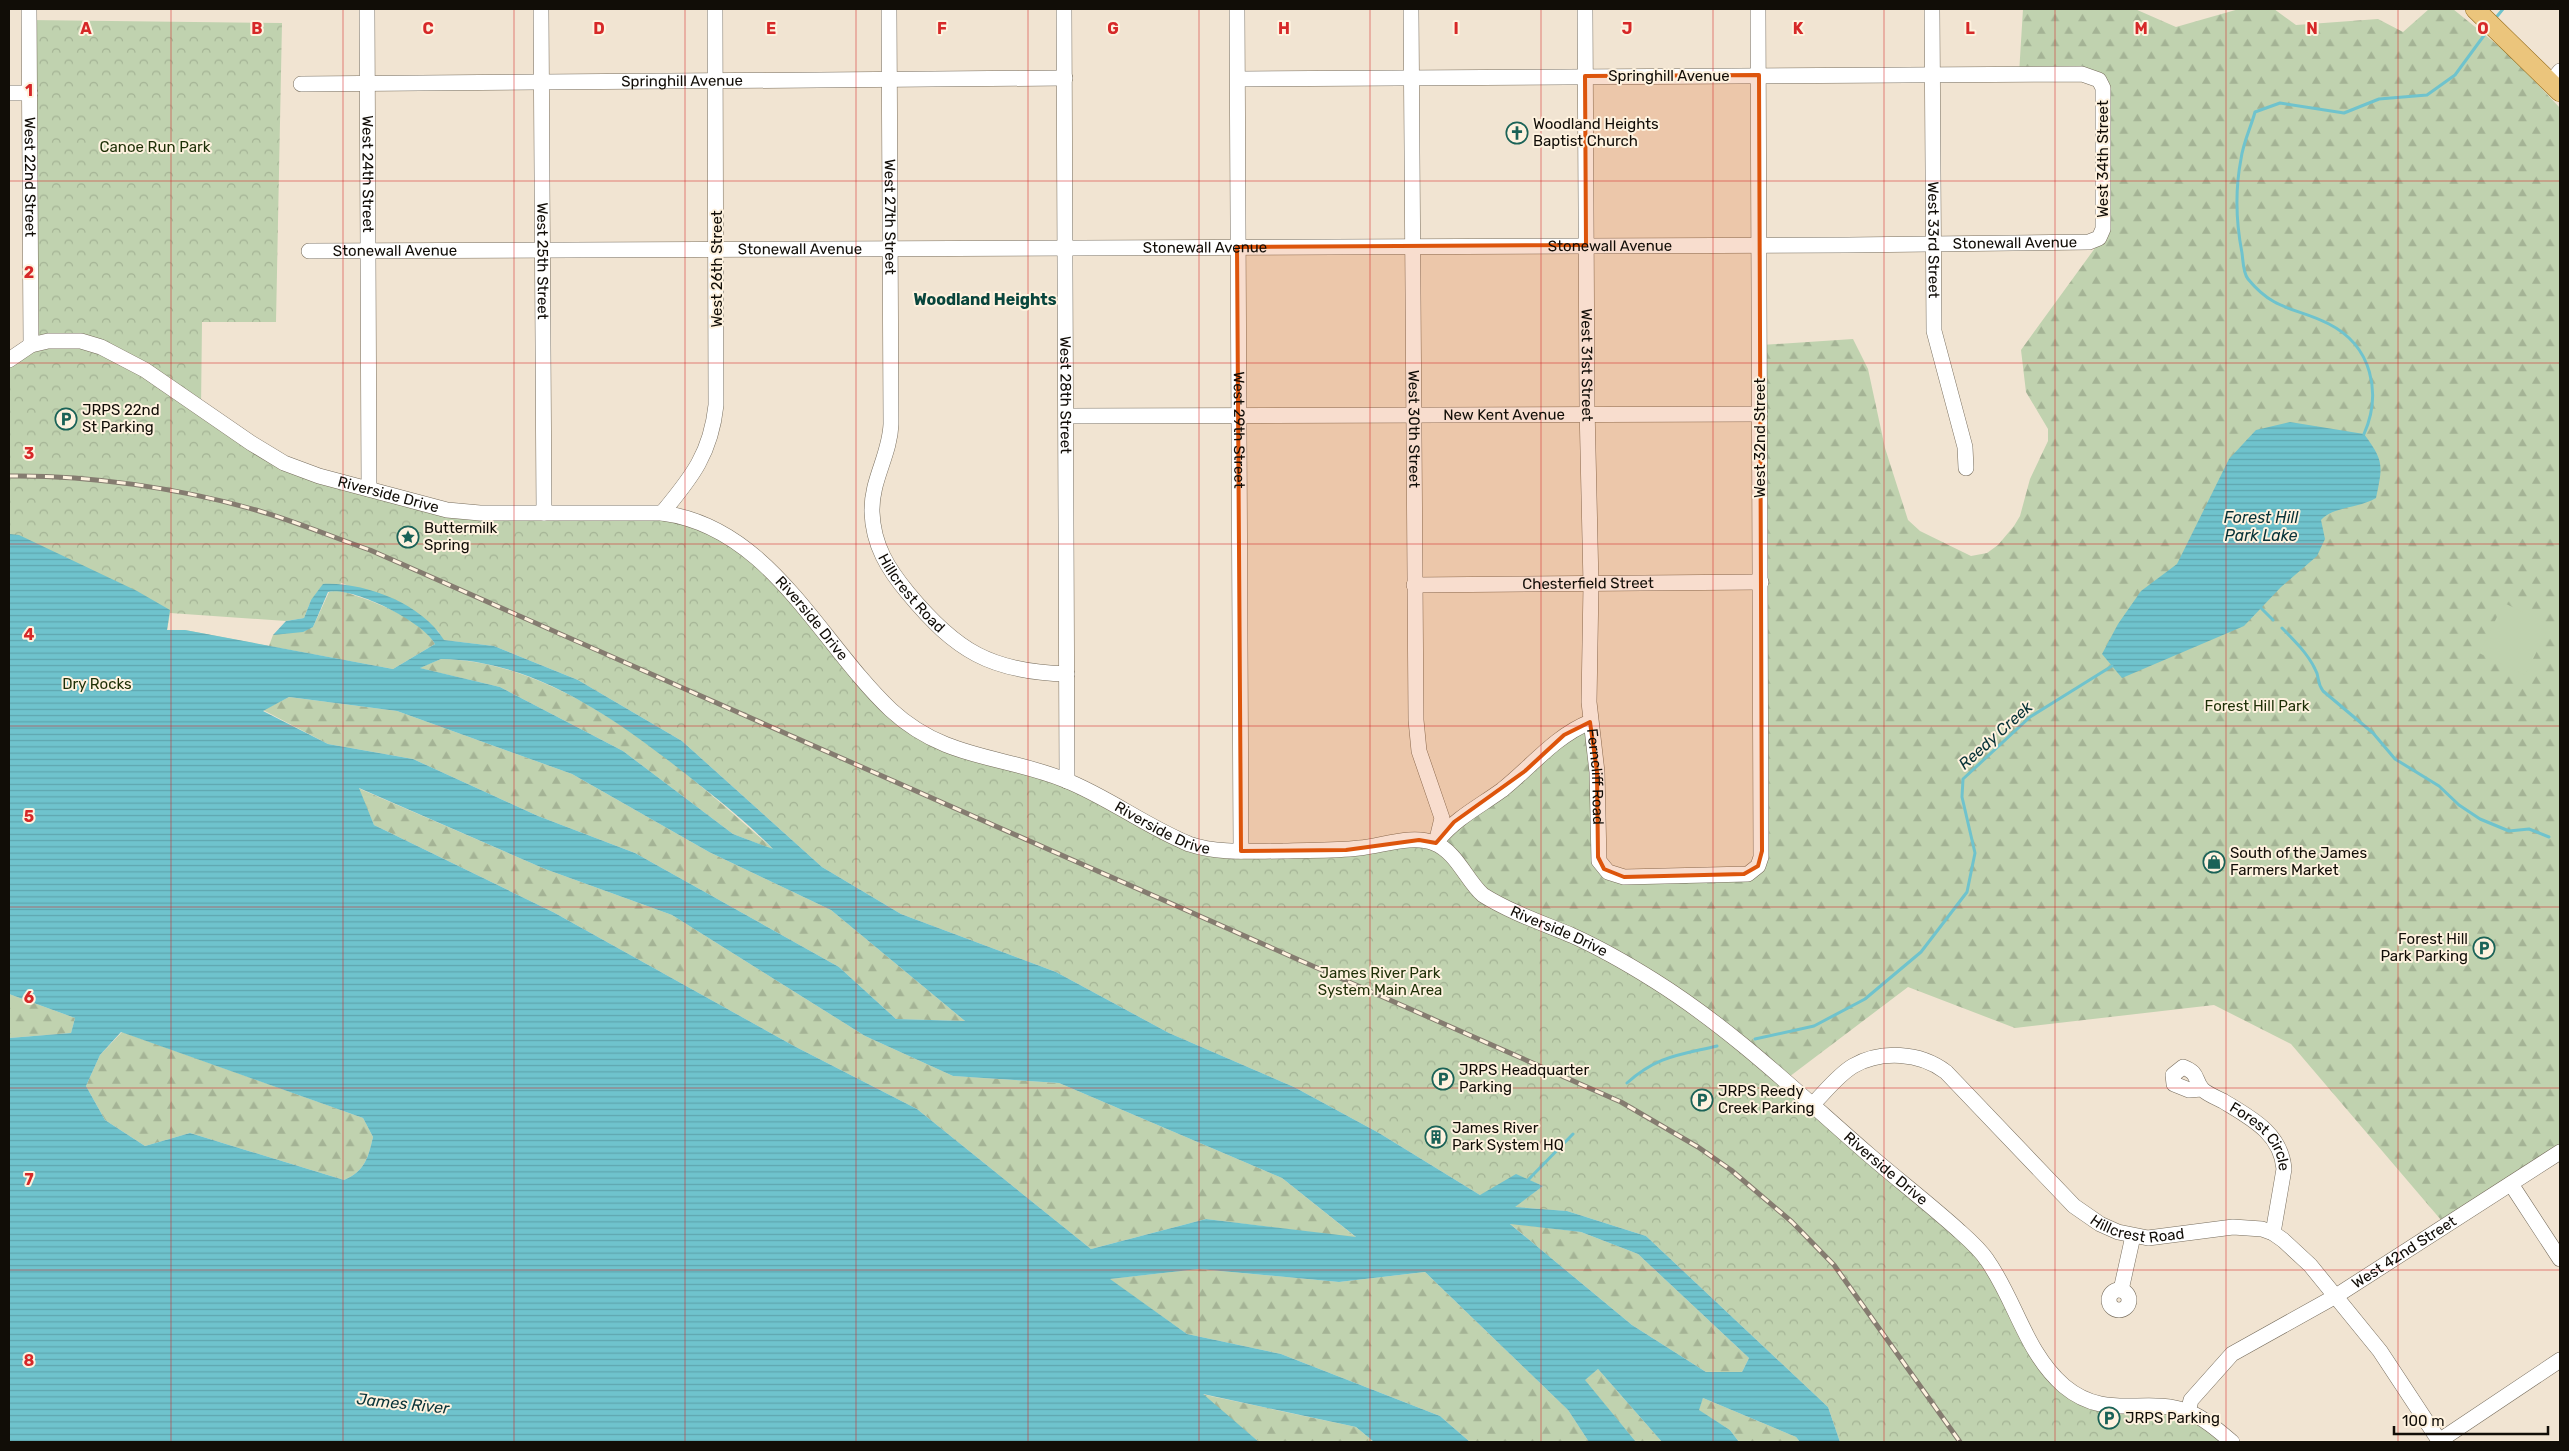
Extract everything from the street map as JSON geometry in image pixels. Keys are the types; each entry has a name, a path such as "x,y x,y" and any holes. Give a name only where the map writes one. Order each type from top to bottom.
{"main road":[{"path":"2475,9 2557,82"}],"street":[{"name":"West 22nd Street","path":"29,9 30,345"},
{"name":"West 24th Street","path":"367,9 369,490"},
{"name":"West 25th Street","path":"541,9 544,513"},
{"name":"West 26th Street","path":"662,513 699,465 714,426 717,394 715,9"},
{"name":"West 27th Street","path":"889,9 892,424"},
{"name":"West 28th Street","path":"1064,9 1067,780"},
{"name":"West 29th Street","path":"1237,9 1241,851"},
{"name":"West 30th Street","path":"1411,9 1411,246 1417,744 1442,818 1436,843"},
{"name":"West 31st Street","path":"1585,9 1587,414 1591,585 1590,722"},
{"name":"West 32nd Street","path":"1758,9 1762,851 1758,866"},
{"name":"West 33rd Street","path":"1932,9 1935,244 1934,331 1965,447 1966,468"},
{"name":"Springhill Avenue","path":"1238,79 2082,74 2099,80"},
{"name":"Springhill Avenue","path":"301,84 1065,78"},
{"name":"West 34th Street","path":"2099,80 2104,94 2103,225 2099,238"},
{"path":"9,93 30,93"},
{"name":"Stonewall Avenue","path":"309,251 1935,244 2089,242 2099,238"},
{"name":"Riverside Drive","path":"9,360 30,345 48,341 70,340 92,344 114,352 145,370 284,463 305,472 458,512 662,513 688,518 709,526 755,555 879,698 914,728 961,751 1067,780 1189,844 1210,850 1241,851 1346,850 1419,840 1436,843 1452,857 1469,881 1483,895 1602,950 1650,978 1709,1018 1813,1104 1955,1227 1986,1258 2031,1346 2041,1361 2066,1387 2087,1401 2100,1405 2120,1407 2163,1406 2188,1412 2215,1428 2232,1442"},
{"name":"New Kent Avenue","path":"1066,416 1760,414"},
{"name":"Hillcrest Road","path":"892,424 890,443 874,486 872,511 874,536 890,570 930,619 965,648 983,658 1019,670 1066,674"},
{"name":"Chesterfield Street","path":"1414,585 1591,585 1761,582"},
{"name":"Ferncliff Road","path":"1436,843 1454,822 1519,776 1564,735 1590,722 1597,772 1598,857 1604,869 1612,875 1633,876 1744,874 1751,872 1758,866"},
{"name":"Hillcrest Road","path":"1813,1104 1845,1072 1863,1062 1903,1056 1922,1058 1946,1072 2074,1206 2100,1224 2133,1236 2148,1238 2233,1227 2273,1232"},
{"name":"Forest Circle","path":"2202,1089 2261,1125 2276,1141 2284,1160 2284,1170 2273,1232"},
{"name":"West 42nd Street","path":"2188,1412 2199,1405 2244,1348 2336,1296 2560,1152"},
{"path":"2511,1184 2560,1259"},
{"path":"2273,1232 2310,1265 2380,1351 2439,1442 2560,1360"},
{"path":"2121,1290 2133,1236"}],"highlighted area":[{"path":"1759,75 1762,851 1758,866 1744,874 1624,877 1604,869 1598,857 1597,772 1590,722 1564,735 1525,771 1454,822 1436,843 1419,840 1346,850 1241,851 1237,247 1586,245 1585,76"}],"green space":[{"name":"Forest Hill Park","path":"2023,9 2135,9 2176,27 2239,9 2274,9 2296,25 2378,19 2403,32 2429,9 2453,9 2511,56 2560,108 2560,1152 2447,1227 2291,1044 2214,1005 2015,1028 1908,987 1785,1080 1494,901 1441,847 1448,828 1590,722 1598,857 1613,875 1758,866 1761,345 1853,339 1868,369 1885,448 1908,520 1920,531 1971,556 1987,553 1998,545 2014,526 2020,516 2030,479 2048,441 2048,429 2026,392 2021,350 2103,237 2098,81 2019,74"},
{"name":"James River Park System Main Area","path":"29,20 282,23 276,322 202,322 201,409 268,455 447,510 651,513 731,538 914,728 1040,772 1199,848 1425,841 1469,881 1657,982 1970,1241 2022,1329 2076,1395 2163,1407 2232,1442 1840,1442 1828,1407 1646,1236 1567,1211 1514,1207 1543,1186 1528,1180 1480,1195 1379,1133 1294,1087 1169,1033 1056,972 901,914 822,867 682,741 578,680 494,646 443,640 438,631 342,583 311,600 304,618 286,621 170,613 167,630 185,630 269,646 9,792 9,360 31,345"},
{"path":"338,590 363,598 405,617 428,634 435,644 393,669 269,646 273,635 313,627 329,592"},
{"path":"2504,603 2550,625 2525,675 2479,653"},
{"path":"441,659 488,665 533,679 578,699 662,755 774,850 733,834 623,751 500,687 419,668"},
{"path":"289,697 397,711 572,774 709,852 831,910 965,1021 896,1019 839,967 635,853 538,816 413,759 328,744 263,710"},
{"path":"358,788 545,869 672,915 865,1036 953,1076 1059,1083 1282,1178 1357,1238 1206,1219 1091,1249 917,1109 794,1046 553,912 374,825"},
{"path":"9,994 75,1018 71,1033 9,1038"},
{"path":"122,1032 363,1118 373,1137 364,1163 357,1172 344,1180 190,1133 145,1146 105,1120 86,1086 100,1055"},
{"path":"1509,1223 1581,1232 1638,1254 1749,1358 1742,1372 1706,1372 1632,1325"},
{"path":"1199,1269 1339,1282 1425,1272 1568,1410 1589,1442 1470,1442 1440,1416 1281,1354 1187,1334 1109,1279"},
{"path":"1598,1369 1662,1442 1636,1442 1584,1380"},
{"path":"1201,1394 1356,1427 1374,1442 1259,1442"},
{"path":"1703,1398 1796,1437 1800,1442 1739,1442 1730,1430 1698,1410"}],"water":[{"name":"Forest Hill Park Lake","path":"2290,422 2364,434 2375,451 2380,464 2381,470 2376,498 2369,502 2326,515 2321,520 2325,539 2317,556 2281,587 2244,626 2122,678 2102,654 2118,624 2141,591 2177,564 2229,459 2256,430"},
{"name":"James River","path":"9,534 19,535 137,591 170,610 167,630 185,630 393,669 435,644 428,635 403,616 370,600 353,594 339,592 328,592 313,627 303,632 273,635 286,621 304,618 311,600 323,584 339,584 373,591 406,605 421,615 444,640 494,646 578,680 682,741 822,867 901,914 1056,972 1169,1033 1294,1087 1379,1133 1480,1195 1516,1174 1543,1186 1515,1207 1567,1211 1646,1236 1828,1407 1840,1442 1800,1442 1796,1437 1703,1398 1699,1410 1730,1430 1739,1442 1662,1442 1598,1369 1585,1380 1636,1442 1589,1442 1568,1410 1425,1272 1339,1282 1199,1269 1110,1279 1187,1334 1281,1354 1440,1416 1470,1442 1374,1442 1356,1427 1203,1394 1259,1442 9,1442 9,1038 71,1033 75,1018 9,994","holes":["441,659 475,662 509,670 541,681 572,696 632,733 660,754 731,810 773,849 733,834 623,751 500,687 420,668","289,697 397,711 572,774 709,852 831,910 965,1021 896,1019 839,967 635,853 538,816 413,759 328,744 263,711","359,788 545,869 672,915 865,1036 953,1076 1059,1083 1282,1178 1356,1237 1206,1219 1091,1249 917,1109 794,1046 553,912 374,825","121,1032 363,1118 373,1137 361,1168 344,1180 190,1133 145,1146 105,1120 86,1086 100,1055","1510,1224 1581,1232 1638,1254 1749,1358 1742,1372 1706,1372 1632,1325"]}],"waterway":[{"name":"Reedy Creek","path":"2494,20 2503,9"},
{"name":"Reedy Creek","path":"2364,434 2372,403 2372,387 2364,358 2355,345 2344,333 2329,324 2286,308 2267,298 2248,279 2245,273 2238,230 2237,206 2239,171 2245,141 2255,112 2280,103 2344,113 2379,99 2427,95 2455,75 2488,30"},
{"path":"2261,608 2273,620"},
{"path":"2282,628 2309,658 2323,691 2373,733 2395,759 2439,786 2459,805 2480,819 2509,831 2529,829 2549,837"},
{"name":"Reedy Creek","path":"1755,1039 1814,1026 1865,999 1921,952 1967,892 1975,853 1962,797 1963,779 2030,717 2112,666"},
{"name":"Reedy Creek","path":"1627,1083 1648,1067 1659,1062 1717,1046"},
{"name":"Reedy Creek","path":"1528,1180 1573,1134"}],"railway":[{"path":"9,476 71,478 134,484 196,495 271,514 370,550 1621,1102 1698,1147 1731,1170 1792,1222 1834,1265 1960,1442"}],"place":[{"name":"Woodland Heights Baptist Church","path":"1517,133"},
{"name":"JRPS 22nd St Parking","path":"66,419"},
{"name":"Buttermilk Spring","path":"408,537"},
{"name":"South of the James Farmers Market","path":"2214,862"},
{"name":"Forest Hill Park Parking","path":"2484,948"},
{"name":"JRPS Headquarter Parking","path":"1443,1079"},
{"name":"JRPS Reedy Creek Parking","path":"1702,1100"},
{"name":"James River Park System HQ","path":"1436,1137"},
{"name":"JRPS Parking","path":"2109,1418"}],"district":[{"name":"Woodland Heights","path":"985,299"}],"park label":[{"name":"Canoe Run Park","path":"155,147"},
{"name":"Dry Rocks","path":"97,684"}]}
